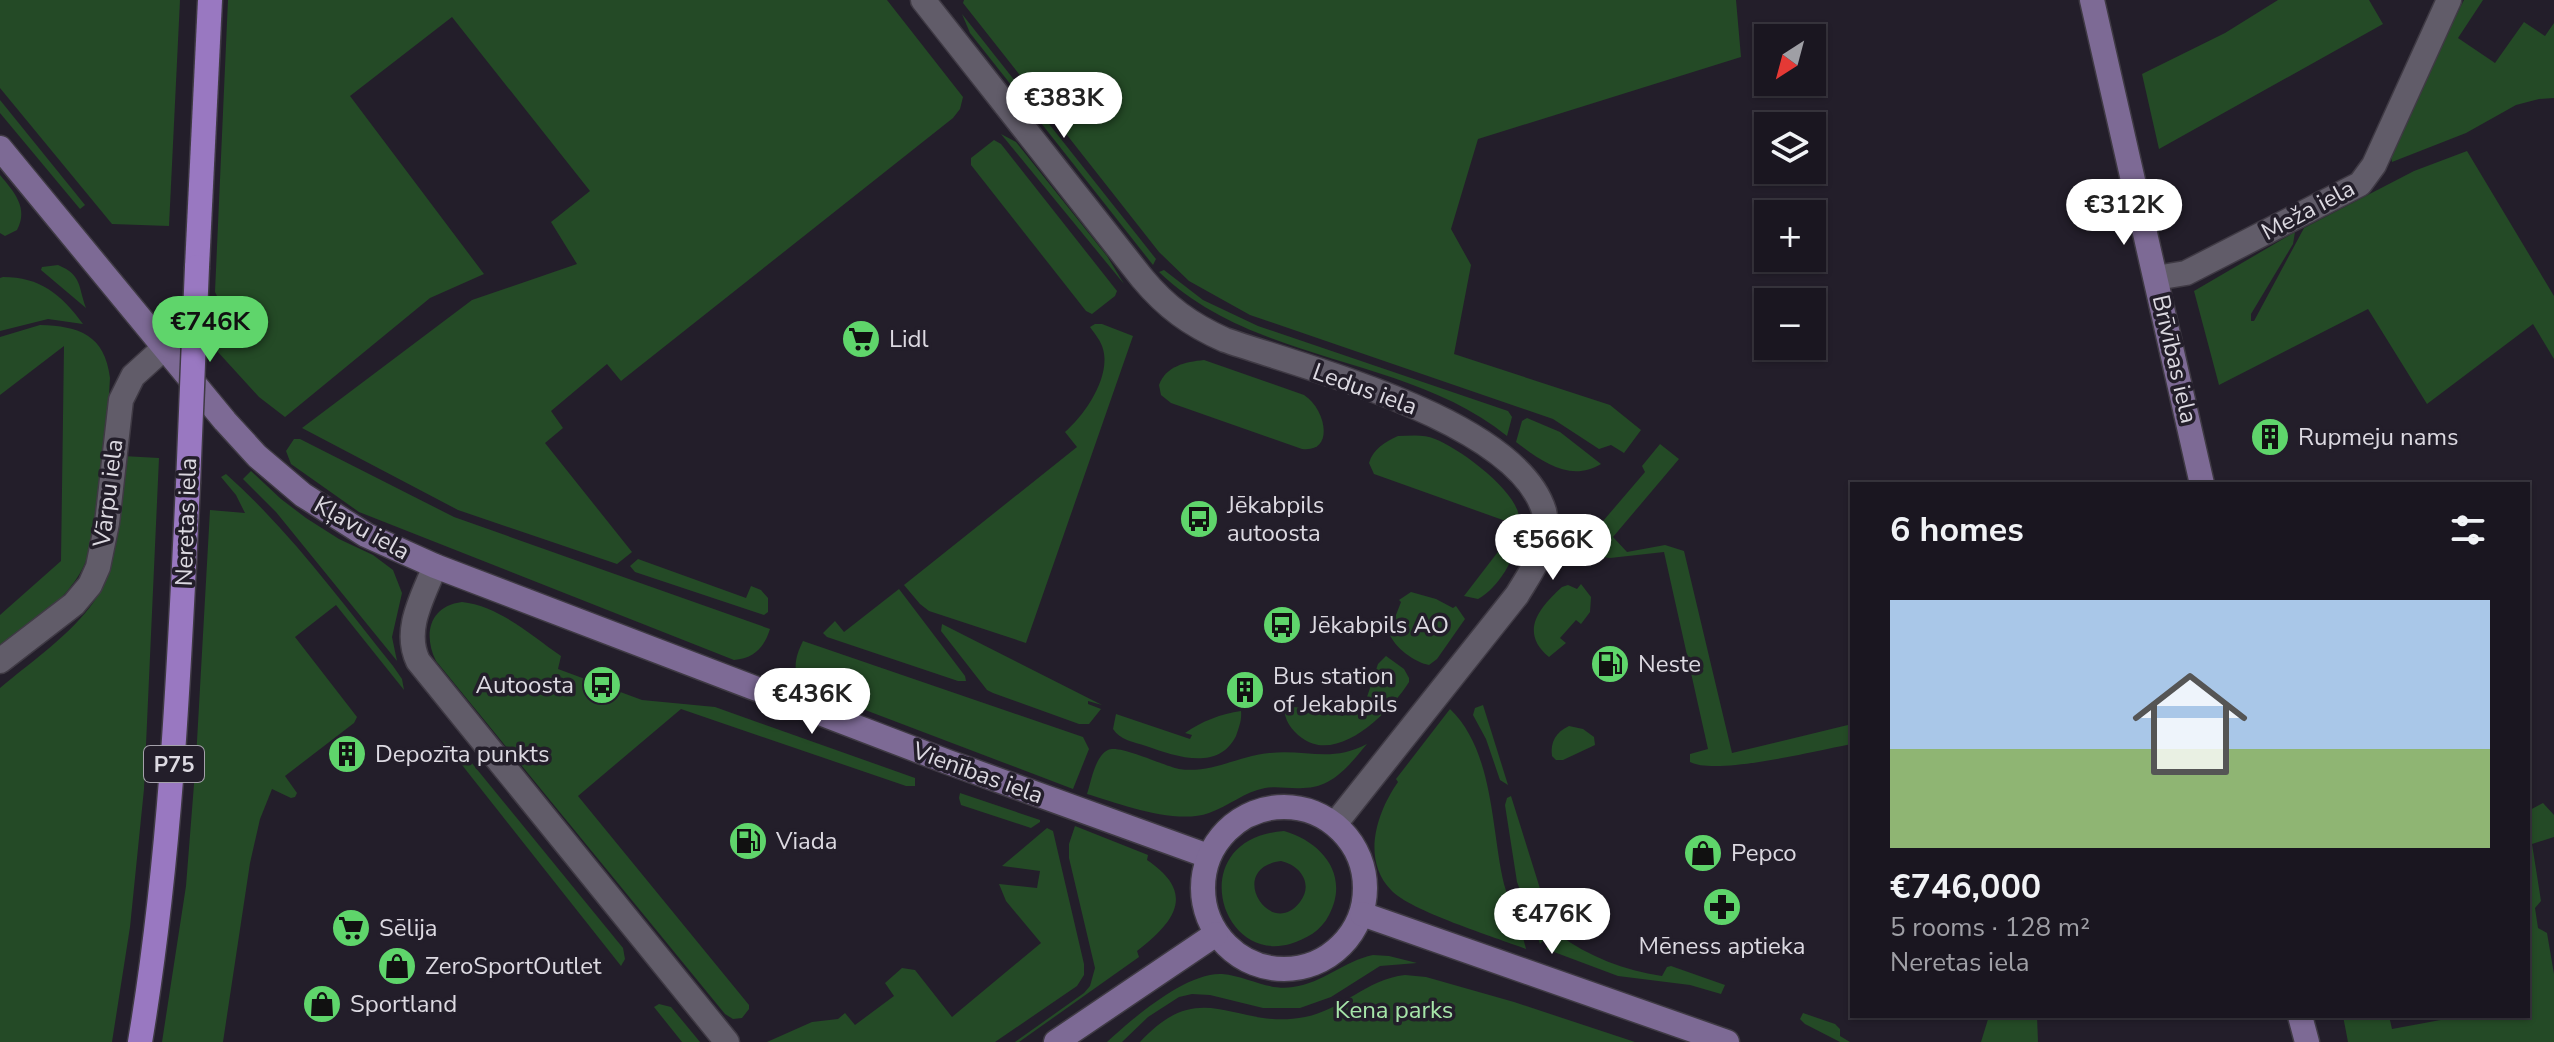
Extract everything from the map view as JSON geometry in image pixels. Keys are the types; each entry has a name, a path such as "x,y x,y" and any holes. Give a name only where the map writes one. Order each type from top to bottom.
{"main road":[{"name":"Neretas iela","path":"140,1042 169,827 177,721 210,0"},
{"name":"Brīvības iela","path":"2092,0 2202,482"},
{"name":"Kļavu iela","path":"0,148 225,421 279,476 312,502 366,535 435,566"},
{"name":"Vienības iela","path":"435,566 948,762 1208,856"},
{"path":"1279,806 1309,810 1335,824 1359,856 1365,875 1366,895 1362,914 1347,941 1324,960 1295,969 1265,968 1237,955 1216,934 1204,909 1202,882 1208,856 1225,831 1250,813 1279,806"},
{"path":"1362,914 1727,1042"},
{"path":"1056,1042 1216,934"},
{"path":"2301,1018 2307,1042"}],"street":[{"name":"Ledus iela","path":"923,0 1142,278 1173,310 1193,326 1225,340 1441,417 1478,438 1505,459 1527,482 1544,512 1545,542 1517,595 1335,824"},
{"name":"Meža iela","path":"2156,278 2186,273 2360,184 2374,165 2449,0"},
{"name":"Vārpu iela","path":"0,661 74,604 90,585 98,567 107,523 121,400 133,376 165,347"},
{"name":"Kļavu iela","path":"435,566 413,625 412,642 418,661 727,1042"}],"green space":[{"path":"0,0 180,0 169,226 112,224 0,88"},
{"path":"228,0 887,0 963,97 960,109 953,118 621,381 607,364 551,411 563,428 545,443 632,552 617,564 458,510 302,428 472,300 577,264 551,222 590,191 452,17 350,96 484,274 430,298 285,417 259,397 217,351 219,346 234,342 244,333 255,306 219,300 215,292"},
{"path":"964,0 1736,0 1741,57 1478,139 1451,229 1471,265 1454,354 1610,405 1641,430 1624,453 1611,445 1599,449 1553,419 1250,315 1189,281 1159,252 963,3"},
{"path":"2278,0 2369,0 2383,24 2159,149 2142,74 2225,33"},
{"path":"2464,0 2483,0 2458,38 2495,63 2524,22 2545,36 2554,23 2554,98 2516,105 2466,133 2392,162 2391,157 2424,79"},
{"path":"962,14 1156,259 1153,265 970,33"},
{"path":"0,100 85,205 80,209 0,113"},
{"path":"1001,134 1016,142 1107,256 1124,284"},
{"path":"994,140 1001,144 1117,291 1092,314 1086,311 971,165 971,158"},
{"path":"2467,151 2554,296 2554,359 2533,324 2427,404 2368,309 2219,385 2194,291 2295,232 2293,244 2251,314 2251,321 2254,321 2304,228 2414,171"},
{"path":"0,175 21,207 17,230 5,236 0,233"},
{"path":"58,265 75,277 86,308 41,270 42,267"},
{"path":"1164,270 1203,300 1258,326 1508,411 1512,417 1507,436 1467,410 1424,389 1240,325 1198,302 1159,272"},
{"path":"0,278 28,280 49,289 83,324 48,319 0,331"},
{"path":"1095,324 1133,336 1026,643 929,611 904,585 1077,447 1065,432 1088,406 1103,371 1103,349 1090,327"},
{"path":"40,325 67,328 88,336 96,343 107,363 110,378 104,483 94,537 75,581 49,610 0,653 0,615 61,561 64,346 0,395 0,337"},
{"path":"1204,360 1304,395 1322,419 1324,429 1319,444 1302,449 1171,403 1161,395 1159,385 1166,373 1183,364"},
{"path":"1527,418 1560,432 1601,464 1578,471 1567,470 1535,456 1516,442 1522,421"},
{"path":"1398,436 1431,437 1459,452 1500,485 1517,509 1519,520 1514,524 1374,474 1369,463 1373,454 1384,443"},
{"path":"294,439 300,439 454,517 770,629 768,636 753,654 734,660 359,512 291,464 286,451"},
{"path":"1660,444 1679,459 1613,537 1627,552 1665,545 1684,551 1732,753 1850,724 1850,744 1744,764 1722,766 1690,762 1690,754 1708,749 1664,552 1602,557 1586,541 1645,472 1642,466"},
{"path":"123,456 159,458 144,789 130,927 112,1042 0,1042 0,688 75,625 102,587 112,551"},
{"path":"251,471 306,518 339,539 373,555 393,570 402,593 392,637 397,661 276,512 243,479"},
{"path":"226,474 271,518 313,566 393,666 402,679 404,690 336,605 295,637 357,717 354,723 285,776 297,793 295,797 272,789 260,819 250,863 223,1042 162,1042 186,886 210,510 245,513 236,495 221,477"},
{"path":"1514,531 1518,535 1517,544 1499,580 1478,599 1464,596"},
{"path":"638,559 746,598 751,586 761,590 768,598 768,612 764,615 635,572 630,566"},
{"path":"1581,584 1591,597 1590,612 1581,624 1576,620 1560,638 1566,643 1549,657 1535,638 1536,620 1546,603 1562,587 1568,585 1577,589"},
{"path":"899,589 966,681 958,681 827,637 823,633 835,621 844,632"},
{"path":"1411,592 1453,608 1456,606 1465,619 1437,659 1429,665 1406,654 1389,633 1401,602 1399,600"},
{"path":"462,602 489,609 526,631 561,656 558,669 642,700 715,707 915,778 915,786 906,786 681,709 578,796 749,1005 742,1018 733,1019 725,1014 436,661 430,641 432,623 442,609"},
{"path":"942,624 1102,705 1088,701 1088,704 1101,709 1089,724 1079,724 987,690 941,631"},
{"path":"803,641 1083,737 1089,749 1073,789 810,689 799,679 796,667 797,654"},
{"path":"1386,656 1404,669 1409,682 1377,720 1347,740 1331,745 1316,745 1291,728 1284,706 1343,716 1348,702 1364,706 1378,664"},
{"path":"1483,705 1508,785 1500,780 1486,739 1473,715 1475,708"},
{"path":"1450,709 1464,726 1483,768 1504,884 1526,949 1434,915 1401,898 1382,878 1376,864 1375,836 1384,807 1398,782 1396,779"},
{"path":"1241,711 1236,736 1228,747 1207,758 1170,754 1128,740 1113,729 1116,714 1190,739 1192,735 1185,733 1198,725"},
{"path":"1569,726 1583,729 1594,737 1595,745 1563,760 1556,760 1552,756 1553,742 1557,734"},
{"path":"443,741 462,751 623,948 625,959 621,966"},
{"path":"1367,744 1340,774 1323,784 1303,788 1265,788 1209,813 1195,816 1148,812 1087,794 1094,770 1108,750 1131,753 1191,770 1269,753 1342,753"},
{"path":"960,793 1040,822 1031,828 961,805"},
{"path":"1511,796 1553,930 1540,944 1517,882 1505,805"},
{"path":"2543,803 2554,815 2554,837 2532,844 2541,901 2535,908 2538,928 2547,933 2554,974 2554,1042 2348,1042 2343,1018 2389,1018 2392,1029 2451,1018 2530,1018 2530,810"},
{"path":"1075,826 1148,855 1147,860 1172,884 1176,895 1175,907 1162,929 1137,951 1139,957 1015,1042 1084,993 1090,986 1095,968 1069,858 1069,844"},
{"path":"1047,828 1053,831 1084,964 1084,975 1077,986 995,1042 767,1042 812,1022 838,1019 845,1013 855,1025 894,996 885,983 902,968 915,970 952,1017 1041,943 1006,901 999,884 1037,888 1040,871 1002,866"},
{"path":"1284,831 1310,843 1329,862 1334,874 1335,900 1326,921 1307,937 1290,944 1265,945 1245,936 1230,919 1222,898 1223,875 1233,854 1253,839","holes":["1281,861 1303,876 1306,889 1300,902 1288,912 1276,913 1258,899 1254,887 1256,876 1265,866"]},
{"path":"1558,934 1595,956 1634,970 1662,976 1671,966 1725,985 1721,994 1690,985 1618,976 1546,949"},
{"path":"1373,955 1417,963 1380,966 1331,997 1300,1008 1263,1008 1210,995 1179,997 1148,1017 1122,1042 1107,1042 1160,999 1208,975 1222,974 1274,987 1293,987"},
{"name":"Kena parks","path":"1405,975 1426,977 1514,1002 1635,1042 1140,1042 1162,1022 1182,1011 1201,1008 1280,1019 1305,1017 1331,1008 1379,982"},
{"path":"659,1004 671,1007 700,1042 682,1042 654,1007"},
{"path":"1803,1013 1835,1024 1840,1029 1840,1036 1850,1042 1840,1042 1805,1024 1800,1019"},
{"path":"1988,1018 2037,1018 2038,1042 1981,1042"}],"place":[{"name":"Lidl","path":"861,339"},
{"name":"Rupmeju nams","path":"2270,437"},
{"name":"Jēkabpils autoosta","path":"1199,519"},
{"name":"Jēkabpils AO","path":"1282,625"},
{"name":"Neste","path":"1610,664"},
{"name":"Autoosta","path":"602,685"},
{"name":"Bus station of Jekabpils","path":"1245,690"},
{"name":"Depozīta punkts","path":"347,754"},
{"name":"Viada","path":"748,841"},
{"name":"Pepco","path":"1703,853"},
{"name":"Mēness aptieka","path":"1722,907"},
{"name":"Sēlija","path":"351,928"},
{"name":"ZeroSportOutlet","path":"397,966"},
{"name":"Sportland","path":"322,1004"}]}
